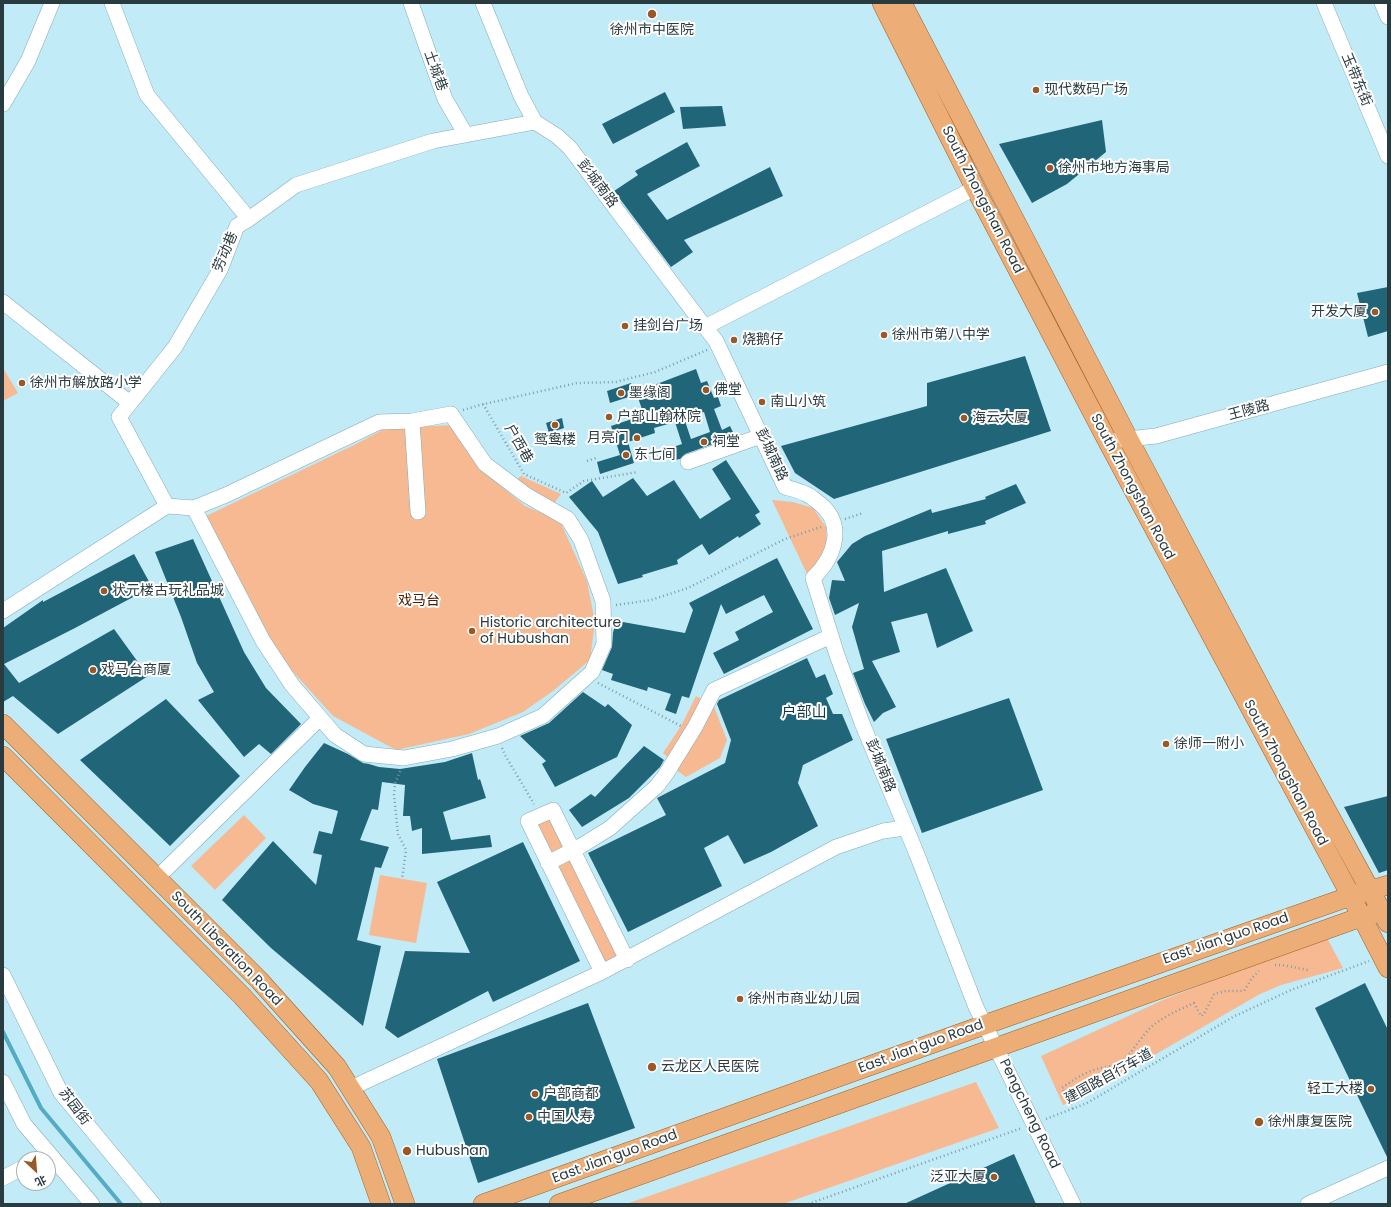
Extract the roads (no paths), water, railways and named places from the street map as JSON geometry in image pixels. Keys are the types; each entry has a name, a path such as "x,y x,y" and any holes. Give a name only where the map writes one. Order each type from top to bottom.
{"main road":[{"name":"South Zhongshan Road","path":"882,3 975,188 1108,442 1367,891"},
{"name":"South Zhongshan Road","path":"902,3 1128,438 1367,891 1378,915 1385,962"},
{"name":"South Liberation Road","path":"3,724 259,980 337,1067 381,1137 405,1204"},
{"name":"South Liberation Road","path":"3,756 242,996 319,1081 361,1147 381,1204"},
{"name":"East Jian'guo Road","path":"483,1204 984,1024 1367,891"},
{"name":"East Jian'guo Road","path":"559,1204 996,1047 1378,915"}],"street":[{"path":"3,104 28,61 52,3"},
{"path":"112,3 147,95 249,220"},
{"name":"土城巷","path":"411,3 445,99 466,135"},
{"name":"彭城南路","path":"483,3 520,96 535,122 557,136 570,148 717,343 785,487 807,494 826,508 833,519 836,534 831,555 822,570 813,578 831,636 860,717 976,1008 984,1024"},
{"name":"玉带东街","path":"1324,3 1388,156"},
{"path":"1382,3 1388,18"},
{"name":"劳动巷","path":"167,506 119,417 175,347 220,270 237,226 249,220 296,185 433,141 535,122"},
{"path":"704,327 975,188"},
{"path":"3,302 130,403"},
{"name":"王陵路","path":"1108,442 1128,438 1156,436 1388,372"},
{"path":"3,611 167,506 194,508 226,495 380,422 412,421 451,414 485,464 526,495 568,519 581,540 603,601 604,644 592,672 544,716 498,736 452,749 404,758 364,754 335,735 292,685 263,641 194,508"},
{"path":"412,421 418,512"},
{"path":"688,462 761,436"},
{"path":"548,863 573,851 610,828 657,786 695,727 714,690 831,636"},
{"path":"157,878 320,718"},
{"path":"602,972 528,821 553,810 627,960"},
{"path":"351,1088 627,960 836,847 883,831 905,828"},
{"name":"苏园街","path":"3,975 61,1093 153,1204"},
{"name":"Pengcheng Road","path":"984,1024 1073,1204"},
{"path":"3,1082 24,1124 40,1151"},
{"path":"1308,1204 1388,1168"},
{"path":"56,1169 92,1204"},
{"path":"3,1178 16,1171"}],"waterway":[{"path":"3,1032 41,1108 121,1204"}],"place":[{"name":"徐州市中医院","path":"652,14"},
{"name":"现代数码广场","path":"1036,90"},
{"name":"徐州市地方海事局","path":"1050,168"},
{"name":"开发大厦","path":"1375,312"},
{"name":"挂剑台广场","path":"625,326"},
{"name":"徐州市第八中学","path":"884,335"},
{"name":"烧鹅仔","path":"734,340"},
{"name":"徐州市解放路小学","path":"22,383"},
{"name":"佛堂","path":"706,390"},
{"name":"墨缘阁","path":"621,393"},
{"name":"南山小筑","path":"762,402"},
{"name":"户部山翰林院","path":"609,417"},
{"name":"海云大厦","path":"964,418"},
{"name":"鸳鸯楼","path":"555,425"},
{"name":"月亮门","path":"637,438"},
{"name":"祠堂","path":"704,442"},
{"name":"东七间","path":"626,455"},
{"name":"状元楼古玩礼品城","path":"104,591"},
{"name":"Historic architecture of Hubushan","path":"472,631"},
{"name":"戏马台商厦","path":"93,670"},
{"name":"徐师一附小","path":"1166,744"},
{"name":"徐州市商业幼儿园","path":"740,999"},
{"name":"云龙区人民医院","path":"652,1067"},
{"name":"轻工大楼","path":"1371,1089"},
{"name":"户部商都","path":"535,1094"},
{"name":"中国人寿","path":"529,1117"},
{"name":"徐州康复医院","path":"1259,1122"},
{"name":"Hubushan","path":"407,1151"},
{"name":"泛亚大厦","path":"994,1177"}],"district":[{"name":"户部山","path":"804,713"}],"park label":[{"name":"戏马台","path":"419,601"}]}
